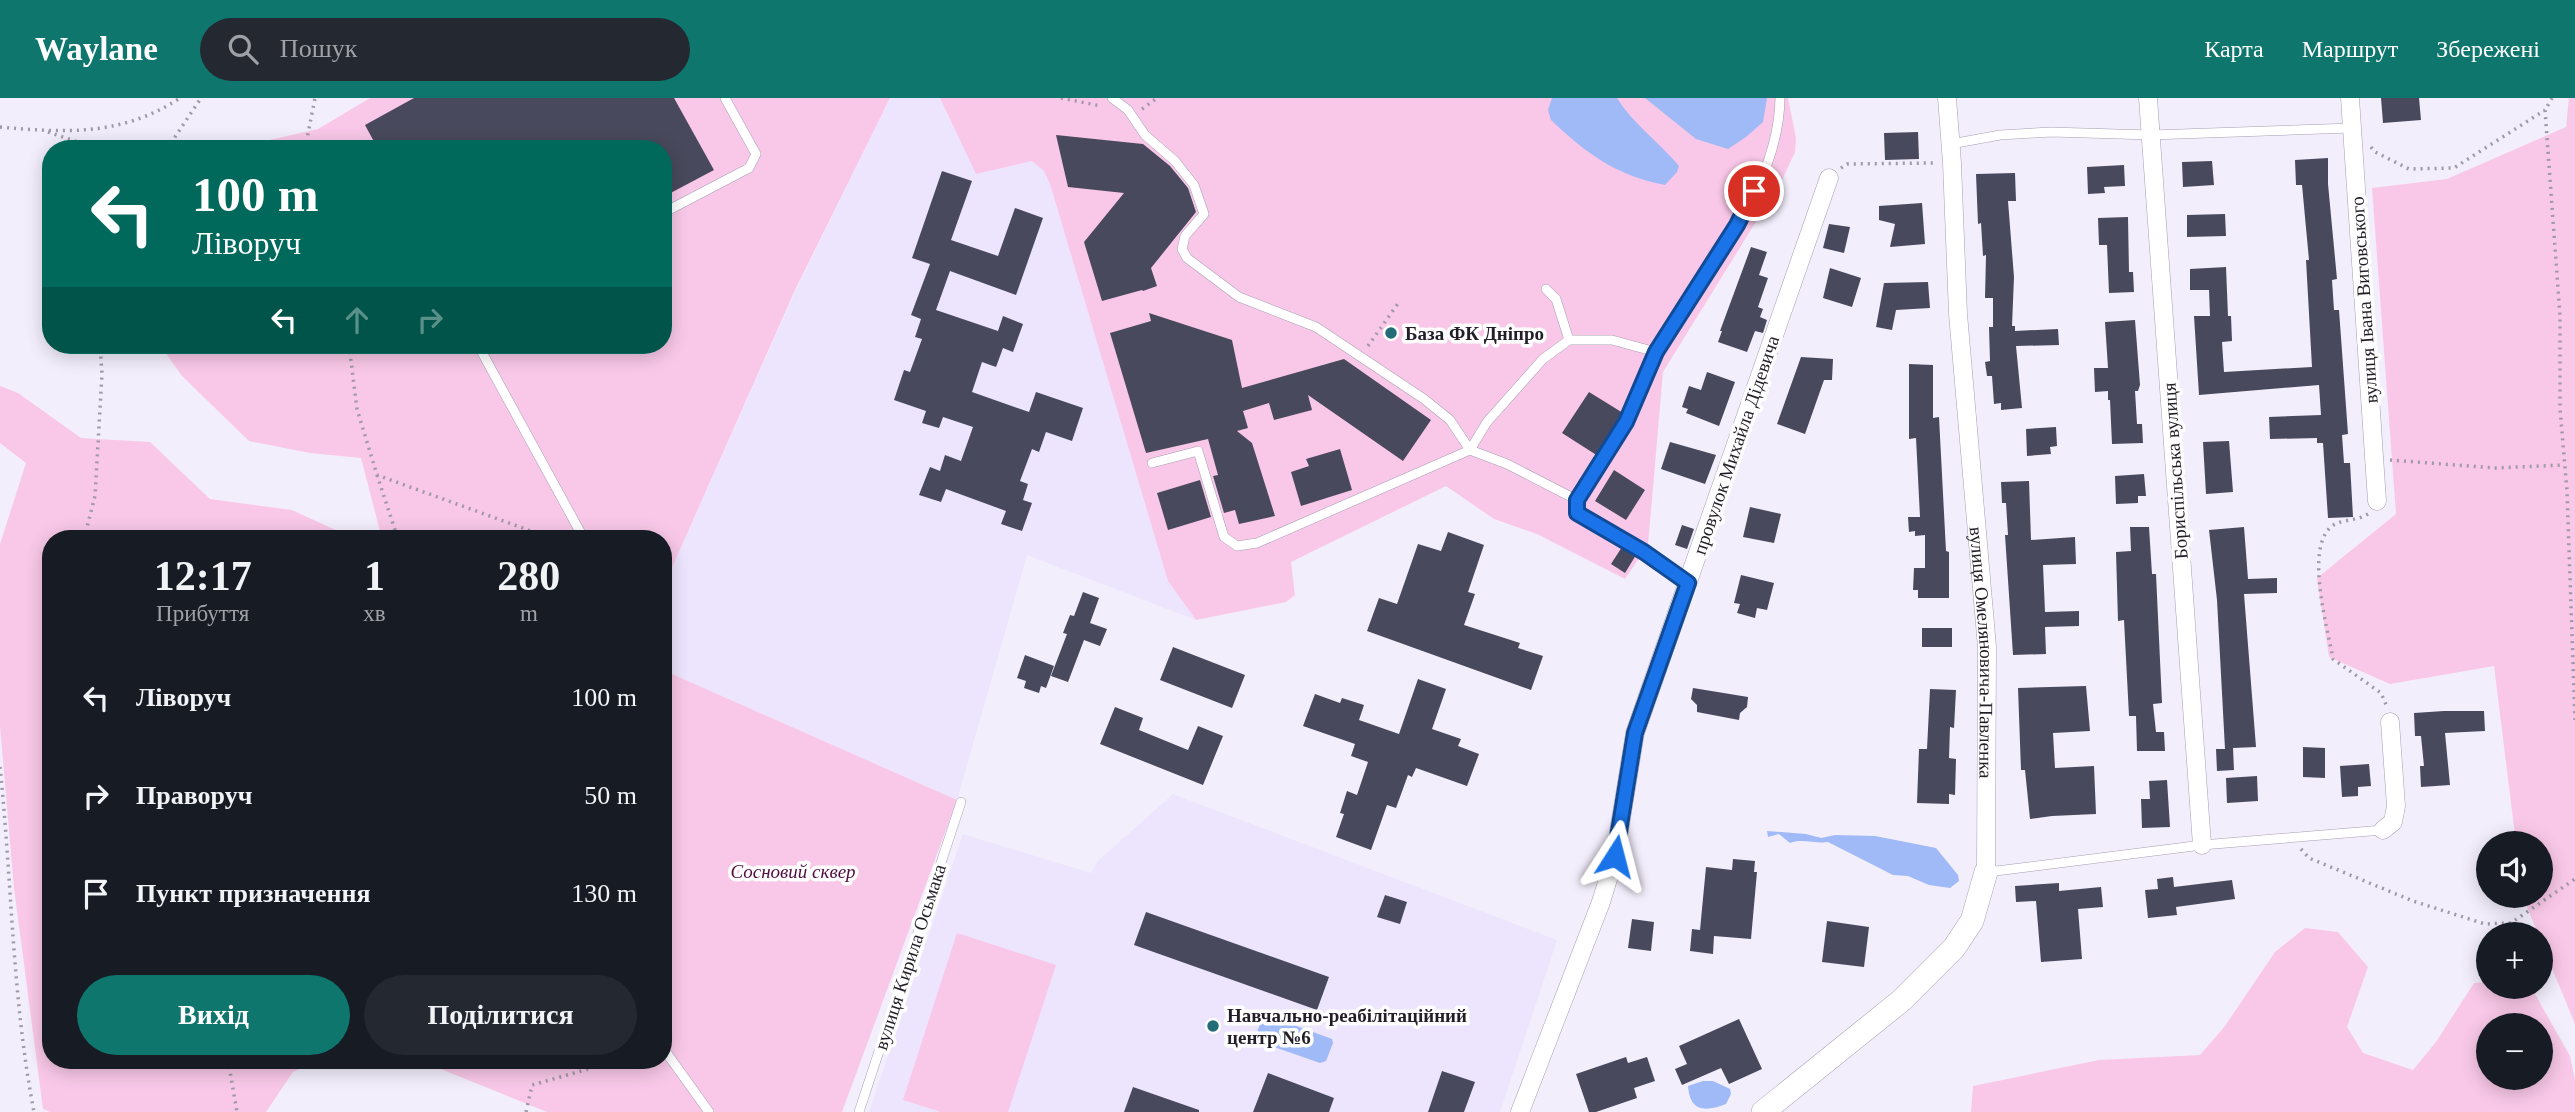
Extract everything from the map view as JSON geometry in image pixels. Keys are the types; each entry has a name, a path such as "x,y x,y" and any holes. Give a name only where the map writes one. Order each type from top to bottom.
{"street":[{"name":"вулиця Омеляновича-Павленка","path":"1763,1112 1902,1000 1954,948 1972,920 1986,872 1987,647 1958,314 1947,98"},
{"name":"Бориспільська вулиця","path":"2148,98 2202,845"},
{"name":"вулиця Івана Виговського","path":"2350,98 2377,501"},
{"name":"провулок Михайла Дідевича","path":"1520,1112 1601,902 1615,856 1635,733 1829,178"},
{"path":"2383,830 2393,821 2396,806 2390,722"}],"lane":[{"path":"672,208 750,168 756,154 725,98"},
{"path":"1112,98 1128,110 1145,135 1175,161 1194,184 1205,214 1185,236 1182,250 1187,258 1240,297 1316,327 1360,356 1450,420 1470,450 1507,464 1577,500"},
{"path":"1688,583 1644,552 1577,513 1577,500 1626,422 1656,352 1737,225 1753,194 1779,128 1780,98"},
{"path":"1951,144 2000,135 2051,132 2151,135 2352,128"},
{"path":"1546,289 1556,299 1569,340"},
{"path":"1152,463 1198,451 1224,537 1237,546 1257,543 1470,450 1487,422 1543,359 1569,340 1612,340 1656,352"},
{"path":"483,354 579,530"},
{"name":"вулиця Кирила Осьмака","path":"859,1112 961,802"},
{"path":"1986,872 2202,845 2383,830"},
{"path":"672,1061 709,1112"}],"path":[{"path":"0,127 46,131 103,129 159,112 180,98"},
{"path":"173,140 201,98"},
{"path":"307,140 315,98"},
{"path":"2352,128 2375,152 2409,169 2454,168 2545,110 2552,98"},
{"path":"2545,110 2560,316 2560,409 2565,465 2575,720"},
{"path":"46,131 72,140"},
{"path":"1829,178 1847,164 1952,163"},
{"path":"1360,356 1399,302"},
{"path":"86,530 95,496 102,374 101,354"},
{"path":"350,354 357,409 395,530"},
{"path":"2374,458 2495,468 2565,465"},
{"path":"377,475 528,530"},
{"path":"2377,501 2372,511 2364,517 2334,524 2326,531 2320,545 2318,569 2333,659 2381,693 2390,722"},
{"path":"0,767 13,945 34,1112"},
{"path":"2290,837 2309,858 2438,910 2485,924 2511,923 2575,879"},
{"path":"230,1069 237,1112"},
{"path":"526,1112 532,1085 588,1069"}],"shaded area":[{"path":"890,98 940,98 976,173 1033,161 1044,170 1168,581 1196,620 1027,555 957,800 672,674 672,568 796,290"},
{"name":"Навчально-реабілітаційний центр №6","path":"1173,794 1557,940 1500,1112 869,1112 963,834 1091,873 1099,860"}],"green space":[{"path":"370,98 890,98 795,290 672,568 672,530 380,530 361,458 310,453 249,441 182,376 166,354 672,354 672,140 269,140 318,129"},
{"name":"База ФК Дніпро","path":"940,98 1788,98 1796,138 1795,152 1783,178 1663,372 1648,545 1625,579 1537,534 1494,519 1446,486 1291,562 1295,595 1286,602 1196,620 1168,581 1044,171 1032,161 976,174"},
{"path":"2569,98 2575,98 2575,1024 2553,971 2553,922 2533,922 2527,908 2553,908 2553,831 2515,831 2494,666 2390,684 2329,657 2317,578 2396,514 2372,188 2447,179 2566,127"},
{"path":"0,386 18,393 81,438 150,442 210,499 292,510 335,530 42,530 42,1069 300,1069 293,1072 266,1112 50,1112 43,1109 14,888 0,726 0,544 26,463 0,443"},
{"name":"Сосновий сквер","path":"672,674 957,800 842,1112 547,1112 441,1069 672,1069"},
{"path":"2305,928 2338,932 2368,967 2347,1027 2363,1053 2413,1070 2436,1042 2474,983 2476,999 2538,999 2546,1013 2476,1013 2476,1090 2553,1090 2553,1026 2570,1056 2575,1080 2575,1112 1971,1112 1973,1086 2099,1060 2200,1055 2225,1026 2275,952"},
{"path":"957,933 1056,965 1008,1112 941,1112 903,1100"}],"water":[{"path":"1552,98 1617,98 1679,166 1677,172 1665,185 1647,181 1603,162 1551,120 1548,110"},
{"path":"1645,98 1767,98 1763,122 1728,149 1696,139"},
{"path":"1767,831 1821,838 1835,835 1875,836 1936,848 1958,875 1959,881 1950,888 1929,885 1908,876 1893,875 1828,842 1790,843 1779,834 1768,837"},
{"path":"1264,1014 1332,1039 1326,1061 1320,1063 1254,1040"},
{"path":"1713,1081 1730,1089 1731,1094 1726,1104 1705,1109 1695,1105 1689,1095 1688,1086"}],"building":[{"path":"414,98 674,98 714,170 672,192 672,140 373,140 365,125"},
{"path":"2381,98 2419,98 2421,120 2383,123"},
{"path":"1918,132 1919,159 1885,160 1884,133"},
{"path":"1056,135 1143,144 1170,166 1188,188 1196,212 1151,268 1157,286 1102,301 1084,242 1124,193 1068,187"},
{"path":"2328,158 2337,279 2332,280 2334,310 2339,310 2348,434 2342,435 2344,463 2350,463 2353,517 2328,518 2323,443 2317,443 2317,438 2270,439 2269,417 2321,415 2319,385 2199,395 2194,316 2210,316 2209,290 2190,290 2190,269 2226,267 2232,341 2222,342 2224,372 2312,367 2306,260 2309,260 2302,185 2296,185 2295,160"},
{"path":"2212,161 2214,185 2183,187 2182,162"},
{"path":"2124,165 2125,186 2104,187 2105,193 2088,194 2087,167"},
{"path":"942,171 972,181 951,240 998,256 1015,208 1043,218 1016,295 950,271 936,310 998,331 1003,316 1023,324 1013,352 1003,348 996,367 982,362 972,392 1029,412 1036,392 1083,408 1072,441 1046,432 1039,452 1032,449 1020,481 1028,484 1023,500 1032,503 1022,531 1001,524 1006,511 946,489 941,502 919,495 930,467 940,471 945,455 961,461 973,427 943,417 939,428 922,423 926,411 894,400 904,370 910,372 922,339 915,337 921,319 911,315 930,264 912,258"},
{"path":"2015,173 2016,201 2008,201 2014,277 2012,326 2015,326 2015,331 2058,329 2059,345 2016,346 2022,408 2001,410 2001,403 1994,404 1992,376 1987,376 1985,362 1990,361 1989,327 1993,327 1993,298 1985,298 1986,255 1983,256 1981,223 1978,224 1976,174"},
{"path":"1922,203 1925,244 1890,247 1895,224 1879,220 1879,206"},
{"path":"2225,214 2226,236 2187,237 2187,215"},
{"path":"2128,217 2129,272 2133,272 2134,292 2109,293 2107,245 2099,245 2098,218"},
{"path":"1829,224 1850,227 1844,253 1823,248"},
{"path":"1751,247 1767,252 1759,275 1768,278 1758,307 1763,309 1760,317 1767,320 1763,333 1755,331 1747,352 1718,342"},
{"path":"1830,268 1861,278 1852,307 1823,298"},
{"path":"1928,282 1930,308 1896,310 1892,330 1876,327 1884,283"},
{"path":"1149,313 1232,340 1242,388 1344,359 1431,420 1403,461 1308,395 1312,410 1274,420 1269,403 1243,411 1248,428 1237,431 1252,443 1275,516 1239,524 1235,510 1224,513 1213,476 1218,475 1208,439 1146,453 1110,333 1151,321"},
{"path":"2135,320 2140,385 2138,391 2135,391 2137,424 2142,424 2143,443 2112,444 2108,391 2095,392 2094,368 2108,368 2105,322"},
{"path":"1801,357 1833,359 1832,380 1824,380 1805,434 1777,424"},
{"path":"1909,364 1933,365 1933,418 1939,417 1946,551 1949,552 1949,598 1918,598 1918,590 1913,590 1914,568 1925,568 1925,535 1915,536 1915,531 1909,532 1908,517 1920,517 1916,438 1909,439"},
{"path":"1707,372 1735,382 1719,426 1686,413 1688,409 1682,407 1689,386 1701,390"},
{"path":"1589,392 1623,413 1598,456 1562,433"},
{"path":"2056,427 2057,446 2050,447 2051,454 2027,456 2026,429"},
{"path":"2229,441 2233,492 2206,494 2203,442"},
{"path":"1670,442 1716,455 1705,484 1661,469"},
{"path":"1340,449 1352,490 1301,506 1291,472 1309,466 1306,459"},
{"path":"1614,470 1645,490 1626,520 1595,501"},
{"path":"2144,474 2146,496 2138,496 2138,503 2116,504 2115,476"},
{"path":"1200,480 1211,517 1168,530 1157,493"},
{"path":"2029,481 2031,540 2075,537 2076,564 2043,565 2045,612 2079,611 2079,626 2045,627 2046,654 2013,655 2005,535 2008,535 2006,503 2002,503 2001,482"},
{"path":"1750,507 1781,514 1774,543 1743,537"},
{"path":"1682,525 1694,529 1687,549 1675,545"},
{"path":"2130,527 2149,527 2152,574 2156,574 2162,703 2153,704 2156,732 2164,732 2165,751 2137,751 2136,716 2129,716 2124,620 2118,621 2116,552 2131,551"},
{"path":"2244,527 2248,579 2277,578 2277,593 2244,594 2256,747 2233,748 2234,770 2217,771 2216,749 2225,749 2217,600 2209,530"},
{"path":"1448,532 1484,545 1468,592 1475,594 1464,625 1520,643 1518,648 1543,656 1531,690 1367,631 1379,598 1397,604 1418,544 1441,551"},
{"path":"1622,547 1636,555 1625,573 1611,564"},
{"path":"1741,575 1774,583 1767,610 1757,608 1755,618 1737,613 1740,604 1734,603"},
{"path":"1083,592 1099,598 1090,623 1107,629 1100,646 1084,640 1068,682 1051,676 1067,634 1063,633 1070,615 1074,616"},
{"path":"1922,628 1952,628 1952,647 1922,647"},
{"path":"1173,647 1245,675 1232,708 1160,680"},
{"path":"1025,655 1054,666 1046,688 1041,686 1039,693 1024,688 1026,681 1017,678"},
{"path":"1418,679 1446,689 1432,729 1461,739 1458,746 1479,754 1467,786 1416,768 1412,777 1408,775 1396,808 1387,805 1371,850 1336,837 1344,814 1340,813 1347,791 1357,795 1368,762 1351,756 1355,744 1303,726 1315,694 1340,703 1342,698 1364,705 1359,720 1399,734"},
{"path":"2086,686 2090,731 2053,733 2055,768 2094,766 2096,814 2030,819 2025,770 2021,770 2018,688"},
{"path":"1693,688 1748,697 1747,707 1740,713 1739,720 1697,712 1697,705 1691,699"},
{"path":"1930,689 1956,690 1954,728 1950,727 1949,758 1956,759 1955,795 1949,794 1949,804 1917,803 1919,749 1927,749"},
{"path":"1115,707 1143,718 1139,730 1188,750 1198,726 1223,736 1203,785 1100,744"},
{"path":"2484,711 2485,731 2445,733 2450,785 2421,787 2420,766 2424,766 2421,736 2415,736 2414,713"},
{"path":"2303,747 2325,748 2325,778 2303,777"},
{"path":"2369,764 2371,786 2358,787 2358,796 2342,797 2340,766"},
{"path":"2257,776 2258,801 2227,803 2226,778"},
{"path":"2167,780 2170,827 2142,828 2141,799 2150,799 2149,781"},
{"path":"1733,859 1755,861 1754,872 1757,872 1751,939 1714,936 1713,954 1690,951 1692,929 1700,930 1706,867 1732,870"},
{"path":"2173,877 2174,887 2232,880 2235,899 2176,907 2177,915 2148,918 2145,890 2158,889 2157,879"},
{"path":"2059,883 2059,891 2101,887 2103,907 2078,909 2082,959 2041,962 2036,901 2016,902 2015,886"},
{"path":"1385,895 1407,902 1400,924 1377,917"},
{"path":"1146,912 1329,977 1317,1010 1134,945"},
{"path":"1632,919 1654,922 1651,951 1628,948"},
{"path":"1827,921 1869,927 1864,967 1822,962"},
{"path":"1739,1019 1762,1069 1729,1084 1721,1068 1682,1085 1675,1069 1687,1064 1679,1046"},
{"path":"1626,1057 1628,1063 1647,1057 1655,1081 1634,1088 1637,1098 1589,1112 1576,1074"},
{"path":"1442,1071 1475,1082 1464,1112 1428,1112"},
{"path":"1268,1073 1334,1098 1329,1112 1253,1112"},
{"path":"1133,1087 1199,1110 1199,1112 1124,1112"}],"place":[{"name":"База ФК Дніпро","path":"1391,333"},
{"name":"Навчально-реабілітаційний центр №6","path":"1213,1026"}],"route":[{"path":"1615,856 1635,733 1688,583 1644,552 1577,513 1577,500 1626,422 1656,352 1737,225 1754,191"}]}
